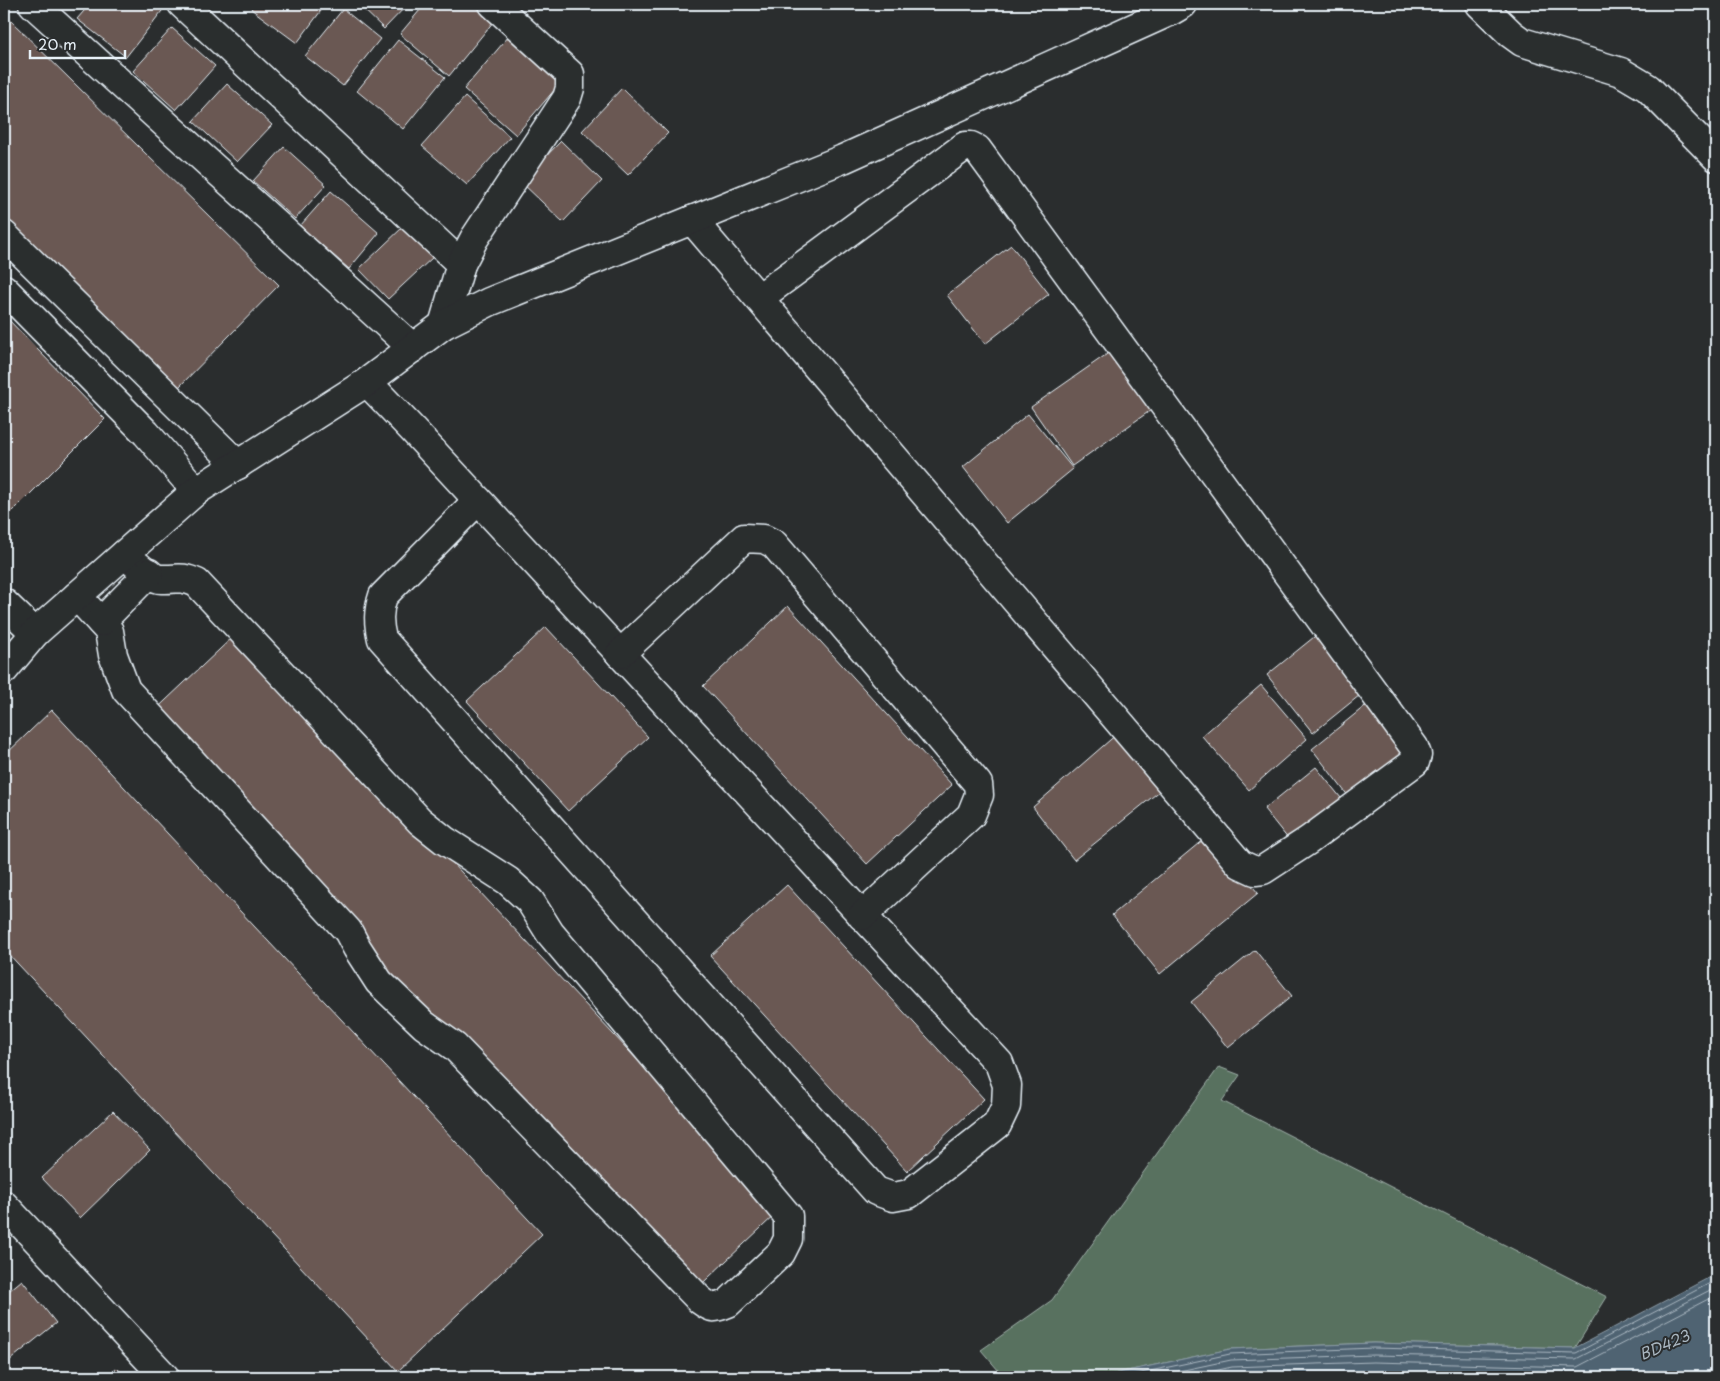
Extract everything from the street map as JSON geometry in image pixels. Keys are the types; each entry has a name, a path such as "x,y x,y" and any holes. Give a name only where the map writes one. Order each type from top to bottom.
{"street":[{"path":"33,4 413,348"},
{"path":"182,4 461,264"},
{"path":"442,325 461,264 474,239 559,111 567,98 570,88 570,74 493,4"},
{"path":"4,670 35,633 196,491 367,382 442,325 489,302 843,159 1171,12 1183,4"},
{"path":"1480,4 1522,42 1621,72 1648,88 1716,157"},
{"path":"692,220 1240,864 1255,871 1263,870 1309,840 1415,762 1417,755 1414,747 977,149 971,146 943,114"},
{"path":"759,298 965,146 971,146"},
{"path":"4,236 238,465"},
{"path":"4,289 146,433 196,491"},
{"path":"367,382 478,500 999,1063 1007,1085 1006,1106 997,1125 909,1194 894,1197 876,1191 382,639 378,624 379,607 383,596 478,500"},
{"path":"620,654 744,538 764,539 774,544 978,784 979,795 971,815 862,916"},
{"path":"77,596 109,631 113,655 126,690 348,931 379,982 424,1025 455,1047 700,1300 710,1307 718,1308 728,1304 781,1253 788,1239 788,1216 550,933 530,901 508,881 444,840 420,821 197,583 184,577 159,579 136,564 125,554"},
{"path":"101,622 149,573"},
{"path":"4,603 35,633"},
{"path":"4,1205 165,1377"}],"green space":[{"path":"1219,1067 1240,1075 1222,1101 1607,1297 1575,1348 1373,1343 1230,1349 1099,1377 1004,1377 981,1350 1052,1300"}],"water":[{"name":"BD423","path":"1716,1274 1716,1377 1099,1377 1230,1349 1373,1343 1575,1348"}],"building":[{"path":"90,4 161,4 165,7 126,57 77,19"},
{"path":"255,4 326,4 297,43 251,9"},
{"path":"358,4 408,4 384,29"},
{"path":"425,4 474,4 494,21 449,76 400,34"},
{"path":"343,9 380,39 343,86 305,56"},
{"path":"4,14 279,285 177,389 4,219"},
{"path":"172,28 215,66 176,110 133,71"},
{"path":"509,36 562,81 516,135 464,89"},
{"path":"398,40 445,77 403,129 357,91"},
{"path":"227,84 272,125 237,162 193,121"},
{"path":"622,88 668,133 628,175 582,131"},
{"path":"465,97 510,137 467,185 422,146"},
{"path":"561,141 602,181 563,222 521,182"},
{"path":"284,147 326,185 295,219 253,181"},
{"path":"331,191 379,233 349,269 300,226"},
{"path":"404,226 433,257 388,299 359,269"},
{"path":"1011,245 1049,294 985,344 947,295"},
{"path":"4,315 105,419 9,515 4,510"},
{"path":"1120,345 1161,403 1072,466 1031,407"},
{"path":"1028,414 1073,469 1007,523 963,467"},
{"path":"788,606 952,785 867,864 703,686"},
{"path":"546,627 648,737 568,811 467,701"},
{"path":"237,633 779,1211 690,1295 148,717"},
{"path":"1319,633 1365,691 1313,733 1267,675"},
{"path":"1261,685 1307,739 1249,790 1202,736"},
{"path":"1370,702 1408,749 1349,797 1312,749"},
{"path":"52,710 542,1234 398,1371 4,949 4,756"},
{"path":"1118,733 1161,790 1074,860 1033,807"},
{"path":"1316,767 1345,803 1293,845 1264,809"},
{"path":"1210,834 1258,893 1160,974 1112,915"},
{"path":"787,885 984,1099 907,1171 710,956"},
{"path":"1255,950 1292,996 1228,1048 1191,1002"},
{"path":"113,1111 150,1150 80,1218 42,1178"},
{"path":"22,1280 56,1323 4,1365 4,1295"},
{"path":"117,1368 126,1377 107,1377"}]}
